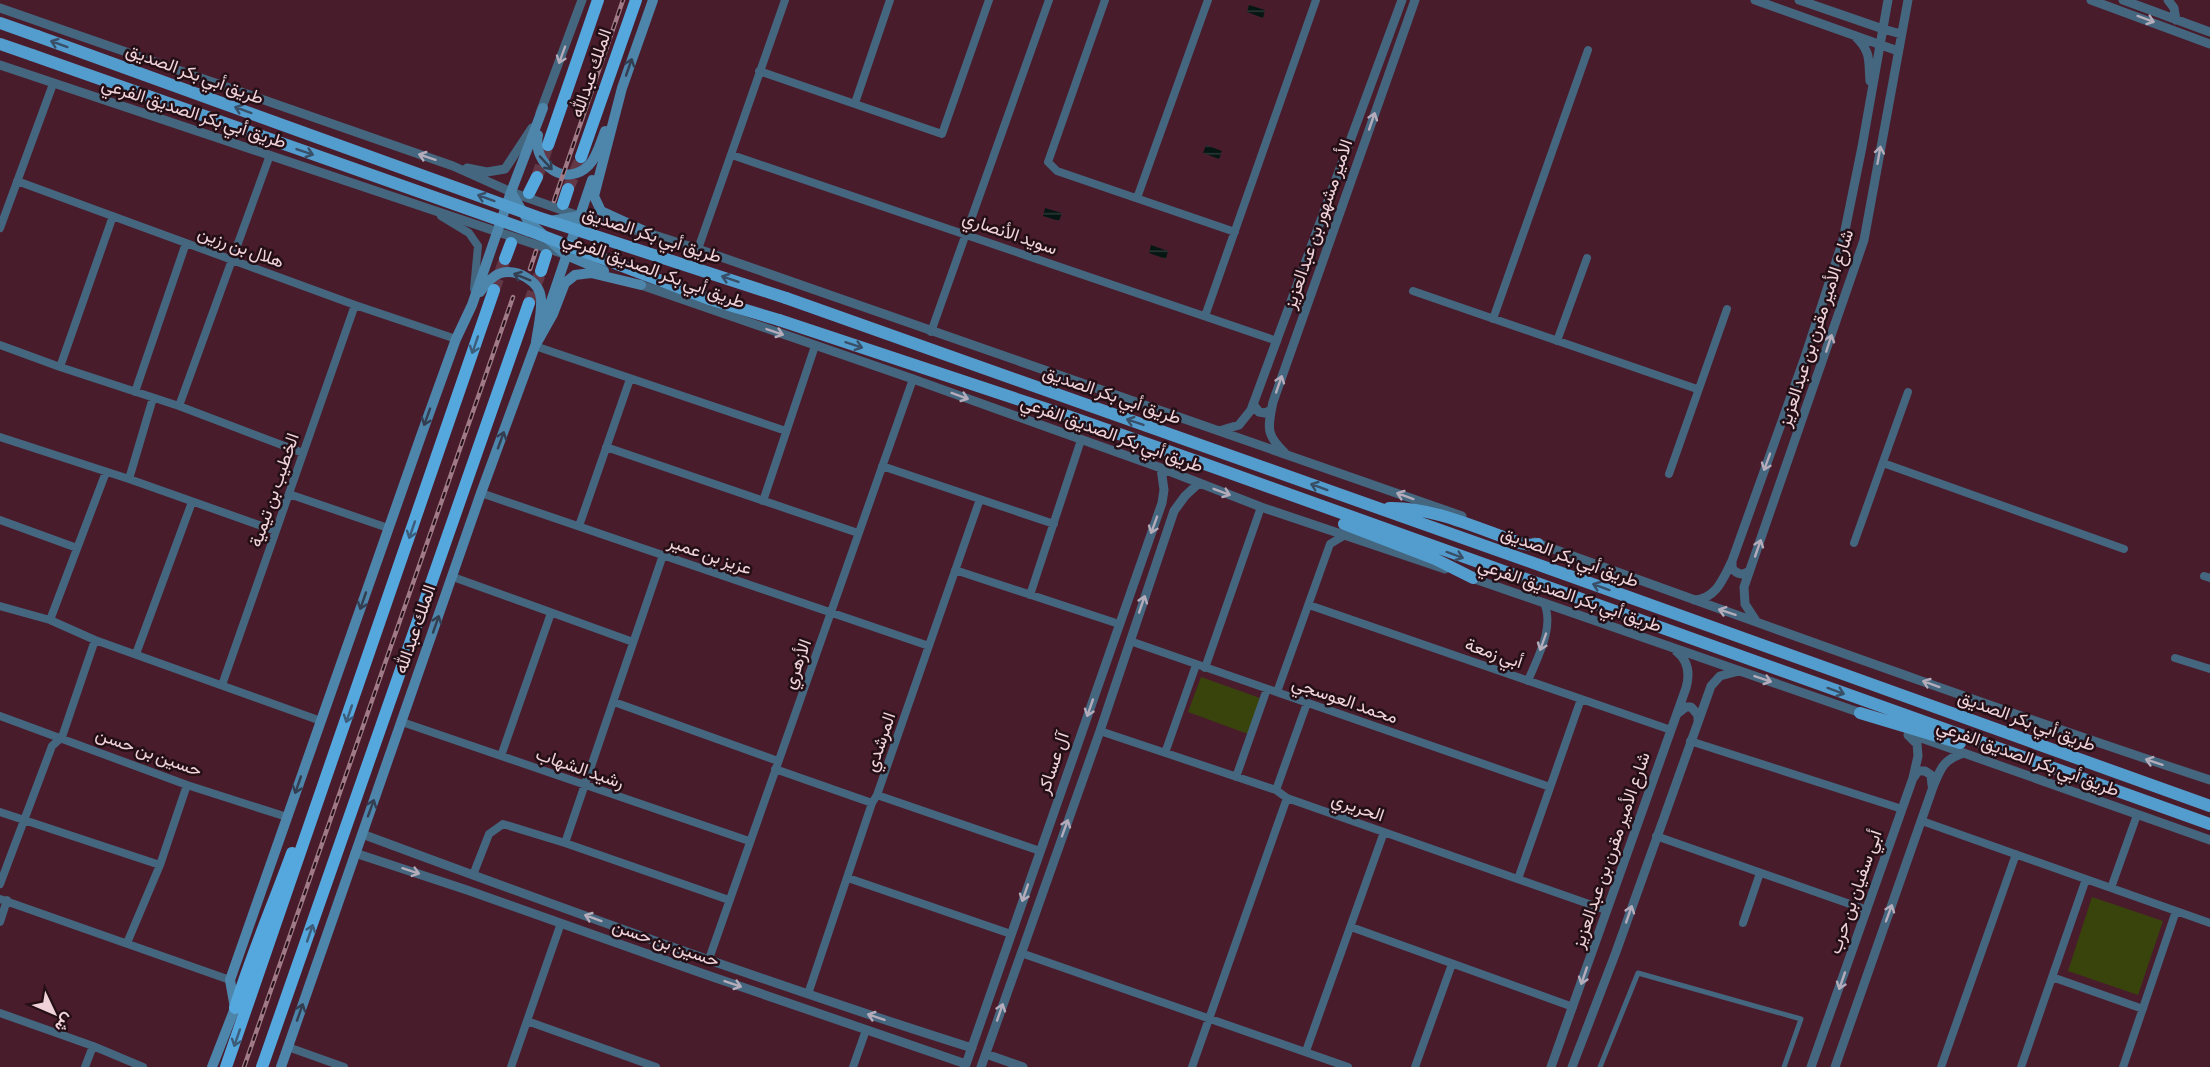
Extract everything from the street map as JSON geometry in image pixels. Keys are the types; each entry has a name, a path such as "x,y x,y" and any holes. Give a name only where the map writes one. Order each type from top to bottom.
{"highway":[{"name":"الملك عبدالله","path":"548,145 598,0"},
{"name":"الملك عبدالله","path":"581,158 636,0"},
{"path":"530,193 537,177"},
{"path":"562,204 568,189"},
{"path":"505,259 511,243"},
{"path":"541,271 546,255"},
{"name":"الملك عبدالله","path":"226,1067 494,290"},
{"name":"الملك عبدالله","path":"262,1067 529,303"},
{"path":"235,1008 247,969 296,844 315,813"},
{"path":"271,1067 288,994"}],"main road":[{"path":"535,346 653,0"},
{"name":"طريق أبي بكر الصديق","path":"0,23 537,217 786,298 1380,508 2210,806"},
{"name":"طريق أبي بكر الصديق","path":"0,44 530,231 709,298 1062,414 2210,824"},
{"path":"543,108 536,147 539,157 551,170 561,174 577,173 590,165 622,88"},
{"path":"622,88 594,196 601,211 651,234"},
{"path":"212,1067 235,1008 230,980 388,528 543,108"},
{"path":"511,192 528,221 566,255"},
{"path":"511,192 544,222 566,255"},
{"path":"498,231 528,221 544,222 579,216"},
{"name":"طريق أبي بكر الصديق الفرعي","path":"566,255 641,285"},
{"path":"472,305 486,283 500,273 513,273 530,279 538,288 542,298 535,346"},
{"name":"الملك عبدالله","path":"281,1067 481,493 535,346 554,314 565,283 574,275 591,273 641,285"},
{"path":"1313,504 1326,517 1436,559 1473,578"},
{"path":"1380,508 1419,510 1520,543 1538,544"},
{"path":"1860,713 2122,793"}],"street":[{"path":"453,166 488,171 505,169 543,108 582,0"},
{"path":"698,249 785,0"},
{"path":"855,103 890,0"},
{"path":"759,71 942,134 989,0"},
{"path":"931,332 1048,0"},
{"path":"1105,0 1048,162 1057,171 1235,232"},
{"path":"1137,198 1208,0"},
{"path":"1205,316 1316,0"},
{"name":"الأمير مشهور بن عبدالعزيز","path":"1214,431 1227,430 1239,425 1248,416 1402,0"},
{"name":"الأمير مشهور بن عبدالعزيز","path":"1287,455 1272,441 1269,434 1271,410 1415,0"},
{"path":"1755,0 1898,51"},
{"path":"1799,0 1901,34"},
{"name":"شارع الأمير مقرن بن عبدالعزيز","path":"1692,600 1704,598 1715,592 1732,561 1805,357 1843,240 1888,0"},
{"name":"شارع الأمير مقرن بن عبدالعزيز","path":"1756,621 1749,613 1743,596 1744,587 1864,240 1908,0"},
{"path":"2091,0 2210,44"},
{"path":"2123,0 2210,32"},
{"path":"2143,8 2152,0"},
{"path":"2168,0 2174,8 2176,20"},
{"name":"طريق أبي بكر الصديق الفرعي","path":"0,8 453,166 511,192 579,216 651,234 698,249 1287,455 2060,730 2210,780"},
{"path":"1828,26 1832,12"},
{"path":"1852,33 1866,47 1872,94"},
{"path":"1493,318 1588,50"},
{"name":"طريق أبي بكر الصديق الفرعي","path":"0,65 566,255"},
{"path":"0,228 53,84"},
{"path":"178,406 270,155"},
{"name":"سويد الأنصاري","path":"732,155 1277,341"},
{"name":"هلال بن رزين","path":"17,181 355,305 456,339"},
{"path":"429,209 469,233 478,246 472,305"},
{"path":"60,367 113,216"},
{"path":"135,392 186,243"},
{"path":"1557,341 1587,258"},
{"name":"طريق أبي بكر الصديق الفرعي","path":"641,285 913,379 1161,468 1261,507 1473,578 1860,713 1963,753 2210,840"},
{"path":"1413,291 1697,390"},
{"name":"الخطيب بن تيمية","path":"222,685 355,305"},
{"path":"1669,474 1727,309"},
{"path":"0,345 178,406 303,453"},
{"path":"535,346 786,431"},
{"path":"763,501 815,346"},
{"path":"1805,357 1823,363"},
{"path":"579,526 630,379"},
{"name":"الأزهري","path":"711,960 749,841 913,379"},
{"path":"1854,543 1908,392"},
{"path":"129,479 153,398"},
{"path":"1253,404 1259,412 1266,413 1271,410"},
{"path":"0,437 129,479 276,531"},
{"path":"1030,595 1082,440"},
{"path":"606,447 858,533"},
{"path":"1883,463 2124,549"},
{"path":"882,466 1054,524"},
{"name":"آل عساكر","path":"966,1065 1162,503 1164,490 1161,468"},
{"path":"50,620 106,472"},
{"name":"آل عساكر","path":"981,1067 1100,730 1174,511 1185,495 1199,483"},
{"name":"عزيز بن عمير","path":"481,493 929,646"},
{"path":"289,494 388,528"},
{"name":"المرشدي","path":"808,994 872,804 878,795 980,499"},
{"path":"1162,503 1169,500 1175,504 1174,511"},
{"path":"136,654 192,502"},
{"path":"1205,668 1261,507"},
{"path":"0,520 77,548"},
{"path":"1277,692 1330,544 1328,534 1322,527"},
{"path":"1330,544 1345,535"},
{"path":"566,843 663,555"},
{"path":"1732,561 1732,568 1737,573 1744,574 1750,570"},
{"path":"955,570 1119,624"},
{"path":"453,577 633,642"},
{"path":"1528,681 1548,628 1544,603"},
{"name":"أبي زمعة","path":"1309,605 1671,730"},
{"path":"0,606 50,620 95,640 321,721"},
{"path":"501,756 551,613"},
{"path":"0,884 22,820 52,746 62,737 95,640"},
{"name":"محمد العوسجي","path":"1130,641 1550,787"},
{"name":"شارع الأمير مقرن بن عبدالعزيز","path":"1551,1067 1689,678 1688,666 1682,655 1672,648"},
{"path":"2175,658 2210,669"},
{"path":"1165,753 1196,665"},
{"name":"شارع الأمير مقرن بن عبدالعزيز","path":"1572,1067 1616,952 1711,686 1715,680 1726,673 1740,671"},
{"path":"1100,678 1116,682"},
{"path":"1236,777 1267,689"},
{"path":"1518,879 1581,699"},
{"path":"614,702 872,804"},
{"path":"1276,790 1307,703"},
{"path":"1677,714 1686,707 1691,707 1698,715 1698,720"},
{"name":"حسين بن حسن","path":"0,716 187,785 287,817"},
{"name":"رشيد الشهاب","path":"402,722 749,841"},
{"name":"الحريري","path":"1100,730 1276,790 1287,798 1606,910"},
{"name":"أبي سفيان بن حرب","path":"1811,1067 1914,778 1918,756 1917,744 1904,731"},
{"path":"1690,741 1902,809"},
{"path":"1835,1067 1933,787 1944,763 1963,753"},
{"path":"1914,778 1918,771 1926,771 1931,775 1933,787"},
{"path":"127,943 160,865 187,785"},
{"path":"878,795 1040,850"},
{"path":"1192,1067 1287,798"},
{"path":"0,812 160,865"},
{"path":"2111,888 2137,815"},
{"path":"1922,821 2210,923"},
{"path":"467,890 489,834 503,824 566,843 729,900"},
{"path":"1306,1052 1384,832"},
{"name":"حسين بن حسن","path":"362,834 711,960 904,1027 972,1048"},
{"path":"1656,836 1867,910"},
{"name":"حسين بن حسن","path":"355,853 966,1065"},
{"path":"1941,1067 2016,854"},
{"path":"1743,923 1760,873"},
{"path":"848,878 1011,934"},
{"path":"2021,1067 2086,879"},
{"path":"0,922 4,900 230,980"},
{"path":"2122,1067 2176,911"},
{"path":"511,1067 561,923"},
{"path":"1351,927 1573,1007"},
{"path":"1021,953 1348,1067"},
{"path":"707,975 711,960"},
{"path":"1415,1067 1452,964"},
{"path":"1600,1067 1638,973 1801,1019 1785,1067"},
{"path":"2052,976 2143,1009"},
{"path":"0,1013 93,1046 143,1067"},
{"path":"527,1021 656,1067"},
{"path":"900,1042 904,1027"},
{"path":"853,1067 866,1030"},
{"path":"939,1054 948,1053 951,1047 943,1039"},
{"path":"85,1067 93,1046"},
{"path":"288,1047 344,1067"},
{"path":"986,1054 1023,1067"}],"green space":[{"path":"1201,677 1260,698 1248,734 1188,712"},
{"path":"2092,897 2163,921 2138,995 2068,971"}],"shaded area":[{"path":"1249,5 1265,10 1263,18 1247,12"},
{"path":"1206,145 1222,151 1219,159 1203,153"},
{"path":"1045,208 1062,213 1059,221 1043,216"},
{"path":"1151,245 1168,251 1166,259 1149,253"}],"tunnel":[{"path":"537,177 548,145"},
{"path":"568,189 581,157"},
{"path":"494,290 505,259"},
{"path":"529,303 541,271"}],"railway":[{"path":"554,201 623,0"},
{"path":"530,269 536,251"},
{"path":"244,1067 513,297"}]}
